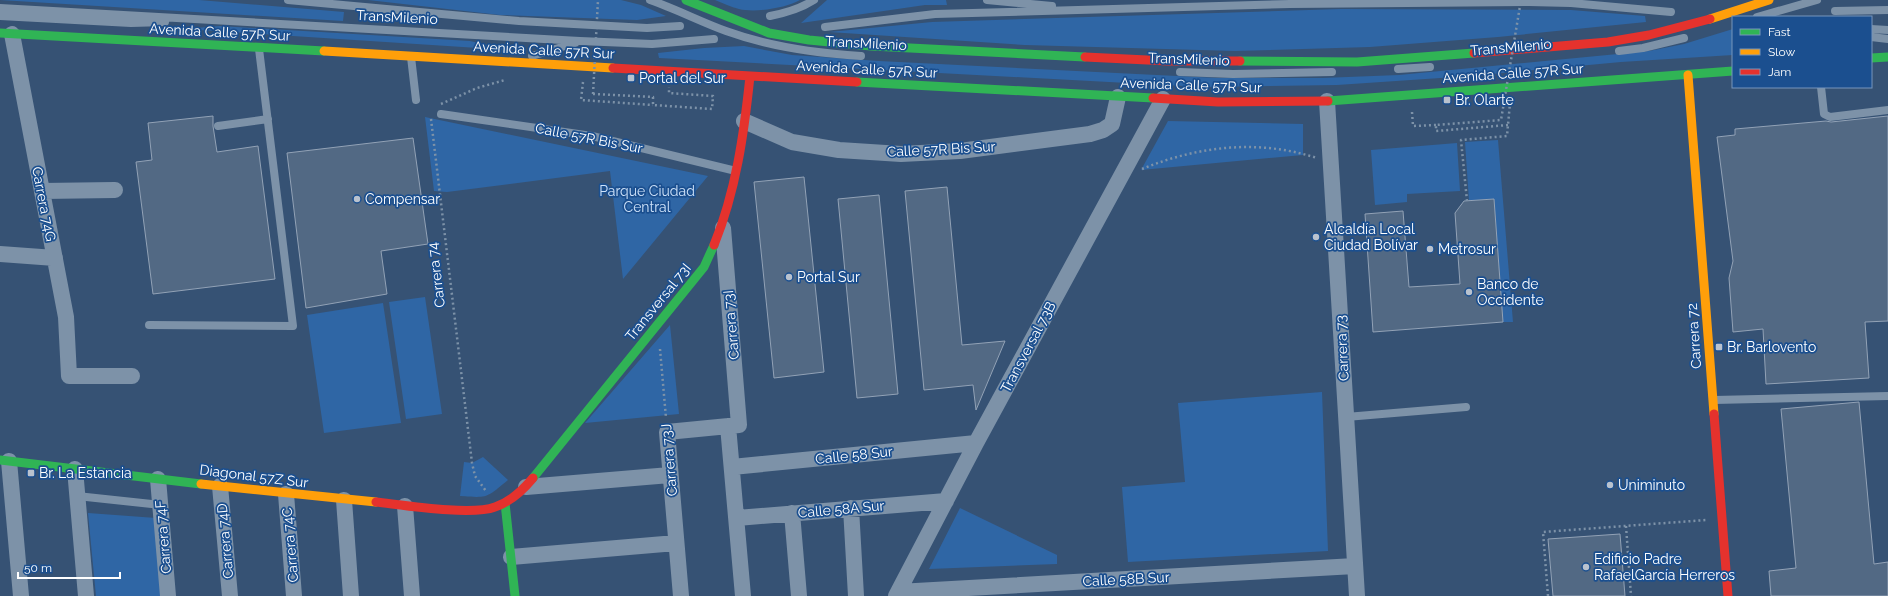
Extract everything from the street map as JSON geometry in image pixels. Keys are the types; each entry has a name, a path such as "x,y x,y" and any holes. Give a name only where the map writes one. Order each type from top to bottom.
{"main road":[{"name":"Avenida Calle 57R Sur","path":"686,0 769,33 809,40 871,46 1168,61 1317,63 1381,60 1608,42 1638,38 1688,26 1769,0"},
{"name":"Avenida Calle 57R Sur","path":"6,33 1218,102 1326,101 1732,71"},
{"path":"1872,58 1888,57"},
{"name":"Carrera 72","path":"1688,75 1728,596"},
{"name":"Transversal 73I","path":"498,508 526,487 695,280 711,254 723,224 736,171 750,76"},
{"name":"Diagonal 57Z Sur","path":"4,460 286,494 405,506 467,510 498,508"},
{"path":"498,508 511,557 515,596"}],"street":[{"name":"Carrera 74G","path":"6,33 42,191 66,317 69,376 132,376"},
{"name":"Calle 57R Bis Sur","path":"744,121 792,142 839,150 901,154 952,152 1090,134 1103,130 1112,124 1118,97"},
{"name":"Transversal 73B","path":"897,594 976,443 1163,99"},
{"name":"Carrera 73","path":"1326,101 1357,596"},
{"path":"42,191 115,190"},
{"name":"Carrera 73I","path":"723,224 734,426 732,466 743,596"},
{"path":"0,254 55,258"},
{"path":"667,432 734,426"},
{"name":"Carrera 73J","path":"667,432 681,596"},
{"name":"Calle 58 Sur","path":"732,466 976,443"},
{"path":"4,460 22,596"},
{"path":"75,469 86,596"},
{"path":"526,487 670,475"},
{"name":"Carrera 74F","path":"158,479 168,596"},
{"name":"Carrera 74D","path":"220,486 230,596"},
{"name":"Carrera 74C","path":"286,494 294,596"},
{"path":"344,500 351,596"},
{"name":"Calle 58A Sur","path":"736,518 946,501"},
{"path":"405,506 412,596"},
{"path":"851,508 856,596"},
{"path":"792,513 799,596"},
{"path":"511,557 676,543"},
{"name":"Calle 58B Sur","path":"897,594 1355,566"}],"lane":[{"name":"TransMilenio","path":"288,0 519,22 647,28 680,26"},
{"name":"TransMilenio","path":"650,0 726,31 761,42 816,53 869,56"},
{"path":"770,16 790,12 814,0"},
{"name":"TransMilenio","path":"987,0 1097,10"},
{"name":"TransMilenio","path":"1393,3 1417,0"},
{"path":"1761,16 1817,0"},
{"name":"TransMilenio","path":"825,27 934,14 1458,1 1571,3 1671,12"},
{"name":"TransMilenio","path":"0,8 580,41 652,44 714,39"},
{"path":"1835,10 1888,10"},
{"name":"TransMilenio","path":"0,16 131,23 213,19"},
{"path":"1872,29 1888,30"},
{"path":"1611,52 1643,48 1689,36"},
{"path":"1872,37 1888,39"},
{"name":"TransMilenio","path":"510,62 580,41"},
{"path":"149,325 293,326 259,48"},
{"path":"411,56 416,100"},
{"path":"1386,70 1440,66"},
{"name":"TransMilenio","path":"1173,72 1233,74 1340,72"},
{"path":"1821,88 1824,114 1830,117 1888,110"},
{"name":"Calle 57R Bis Sur","path":"437,113 592,136 736,171"},
{"path":"218,126 268,119"},
{"path":"1713,400 1888,396"},
{"path":"1346,417 1466,407"},
{"path":"77,496 161,505"}],"path":[{"path":"598,0 593,94 653,97 653,105"},
{"path":"1413,126 1501,120 1521,0"},
{"path":"584,67 582,100 712,109 713,96 669,93"},
{"path":"435,108 455,96 506,80"},
{"name":"Carrera 74","path":"437,113 431,118 472,463 475,476 498,508"},
{"path":"1436,125 1436,131 1508,125 1507,136 1462,140 1467,201"},
{"path":"1120,178 1151,166 1215,148 1242,146 1278,148 1305,154 1330,162"},
{"name":"Carrera 73J","path":"660,348 667,432"},
{"path":"1548,596 1543,532 1708,520"},
{"path":"1626,526 1631,596"}],"green space":[{"path":"0,0 199,0 344,12 343,21"},
{"path":"368,0 621,0 641,5 666,16 637,20 500,15"},
{"path":"715,0 800,0 779,7 762,10 746,10"},
{"path":"827,0 946,0 947,5 925,5 801,23"},
{"path":"1341,9 1571,10 1645,16 1646,22 1498,37 1370,47 1235,51 1025,45 829,32 932,22"},
{"path":"220,26 470,41 509,50 184,29"},
{"path":"1732,29 1732,55 1621,62 1470,76 1337,85 1202,87 659,58 658,53 704,48 744,46 792,55 879,61 1217,78 1322,78 1399,75 1649,51 1684,44"},
{"name":"Parque Ciudad Central","path":"425,117 708,176 623,279 610,171 447,192 434,191"},
{"path":"1168,121 1303,124 1303,155 1141,170"},
{"path":"1498,140 1513,322 1503,322 1494,199 1469,201 1465,142"},
{"path":"1457,143 1460,191 1407,194 1407,202 1375,205 1371,150"},
{"path":"425,297 442,414 406,419 389,302"},
{"path":"383,303 401,423 324,433 307,315"},
{"path":"670,325 679,414 585,423"},
{"path":"1322,392 1328,551 1128,562 1122,487 1185,482 1178,403"},
{"path":"483,457 508,480 487,496 460,496 464,462 472,463"},
{"path":"960,508 1057,555 1057,564 929,569"},
{"path":"88,513 156,518 162,596 96,596"}],"building":[{"path":"213,116 217,152 258,146 275,279 153,294 136,162 152,160 148,123"},
{"path":"1888,116 1888,321 1865,322 1869,378 1766,384 1763,329 1733,332 1729,278 1733,261 1717,137 1735,135 1735,129"},
{"name":"Compensar","path":"413,138 428,244 381,251 387,294 306,308 287,153"},
{"name":"Portal Sur","path":"804,177 824,372 774,378 754,182"},
{"path":"947,187 962,345 1005,341 976,410 973,385 924,390 905,191"},
{"path":"879,195 898,394 857,398 838,199"},
{"path":"1494,199 1503,322 1373,332 1365,214 1403,211 1409,287 1460,284 1455,213 1464,201"},
{"path":"1859,402 1874,564 1888,562 1888,596 1771,596 1769,571 1796,568 1781,409"},
{"name":"Edificio Padre RafaelGarcía Herreros","path":"1620,534 1625,596 1553,596 1548,539"}],"traffic: fast":[{"path":"686,0 769,33 809,40 871,46 1085,57"},
{"path":"0,33 324,51"},
{"path":"1240,61 1357,62 1474,53"},
{"path":"1872,58 1888,57"},
{"path":"1328,101 1732,71"},
{"path":"857,82 1153,98"},
{"path":"533,478 704,267 714,245"},
{"path":"0,460 201,484"},
{"path":"505,503 515,596"}],"traffic: slow":[{"path":"1710,19 1769,0"},
{"path":"324,51 613,68"},
{"path":"1688,75 1714,414"},
{"path":"201,484 376,502"}],"traffic: jam":[{"path":"1474,53 1608,42 1649,35 1710,19"},
{"path":"1085,57 1168,61 1240,61"},
{"path":"613,68 857,82"},
{"path":"714,245 722,225 738,162 750,76"},
{"path":"1153,98 1218,102 1328,101"},
{"path":"1714,414 1728,596"},
{"path":"376,502 437,509 484,509 501,505 511,499 533,478"}],"place":[{"name":"Portal del Sur","path":"631,78"},
{"name":"Br. Olarte","path":"1447,100"},
{"name":"Compensar","path":"357,199"},
{"name":"Alcaldía Local Ciudad Bolívar","path":"1316,237"},
{"name":"Metrosur","path":"1430,249"},
{"name":"Portal Sur","path":"789,277"},
{"name":"Banco de Occidente","path":"1469,292"},
{"name":"Br. Barlovento","path":"1719,347"},
{"name":"Br. La Estancia","path":"31,473"},
{"name":"Uniminuto","path":"1610,485"},
{"name":"Edificio Padre RafaelGarcía Herreros","path":"1586,567"}]}
